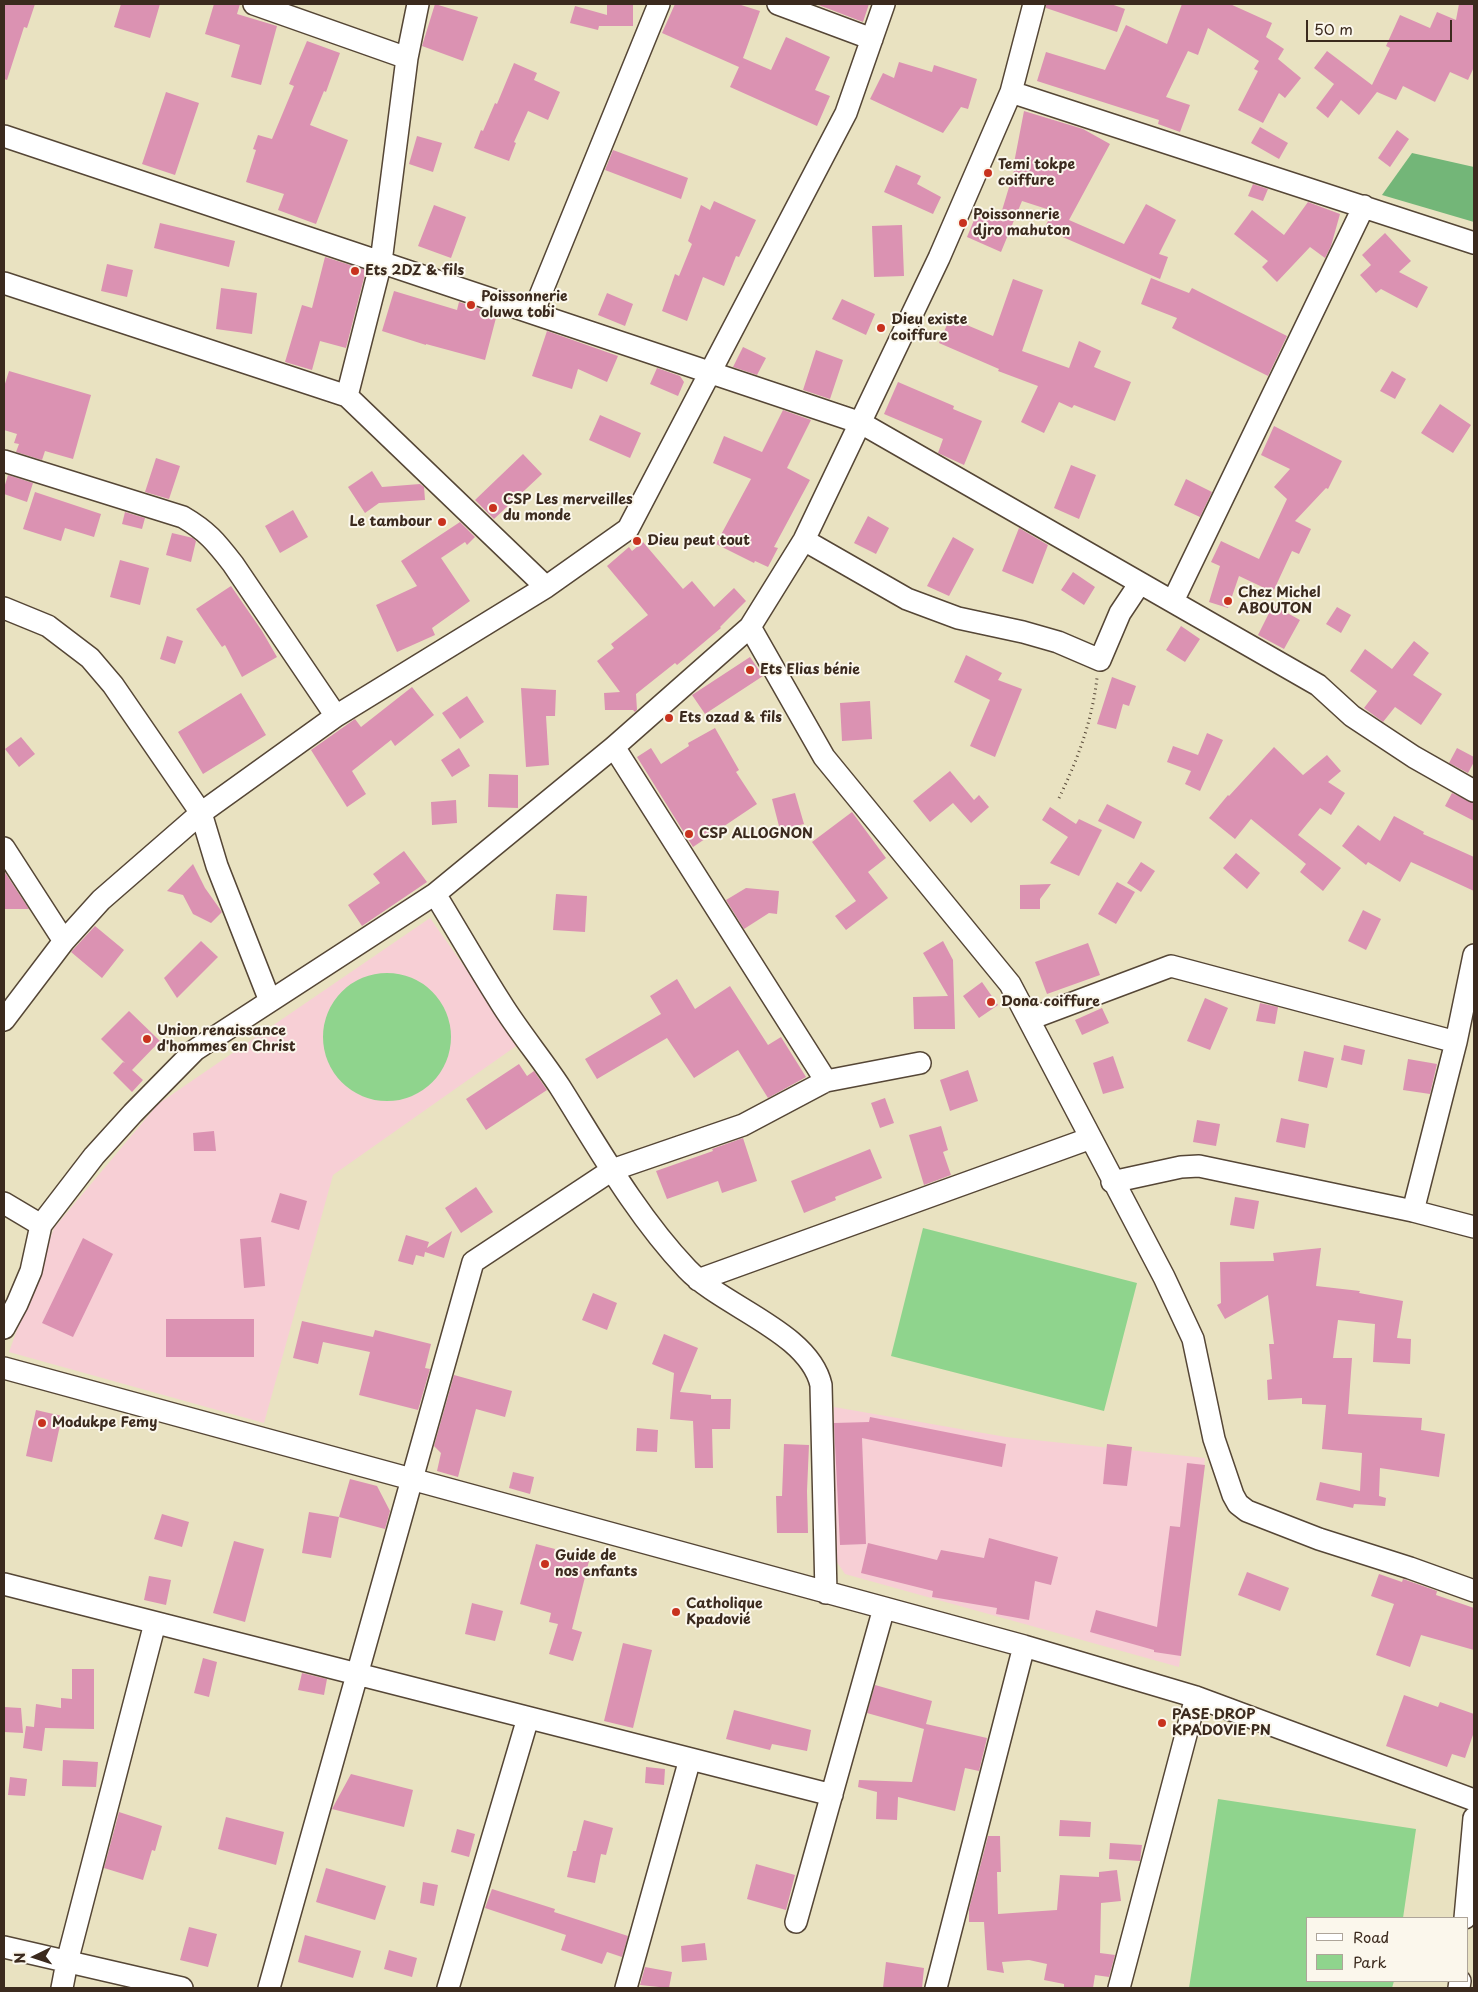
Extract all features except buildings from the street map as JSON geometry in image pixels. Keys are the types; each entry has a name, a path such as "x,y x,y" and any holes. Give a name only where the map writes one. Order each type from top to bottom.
{"street":[{"path":"254,4 407,58"},
{"path":"347,396 381,262 407,58 418,4"},
{"path":"533,313 659,4"},
{"path":"778,4 872,38"},
{"path":"4,1020 64,941 101,900 201,813 336,716 546,587 628,529 846,112 884,4"},
{"path":"4,1328 31,1271 41,1226 100,1149 132,1113 195,1050 434,894 614,747 750,627 804,540 939,258 1011,92 1034,4"},
{"path":"1011,92 1474,242"},
{"path":"4,136 861,423 1318,685 1352,716 1414,756 1474,791"},
{"path":"1173,601 1364,206"},
{"path":"4,283 347,396 546,587"},
{"path":"4,461 183,517 201,527 233,564 336,716"},
{"path":"804,540 907,598 958,618 1024,632 1058,642 1100,660 1120,613 1140,583"},
{"path":"4,608 48,626 90,658 113,685 201,813 217,866 270,1001"},
{"path":"750,627 824,757 1010,984 1112,1182 1164,1277 1193,1339 1214,1439 1233,1495 1238,1504 1247,1511 1319,1539 1474,1591"},
{"path":"614,747 826,1081"},
{"path":"4,848 64,941"},
{"path":"434,894 502,1005 542,1059 612,1170 664,1244 698,1280 778,1330 818,1372 821,1385 826,1593"},
{"path":"1414,1211 1456,1042 1474,955"},
{"path":"1030,1020 1171,966 1456,1042"},
{"path":"269,1988 473,1262 612,1170 743,1125 826,1081 920,1063"},
{"path":"698,1280 1091,1138"},
{"path":"1112,1182 1180,1167 1199,1166 1414,1211 1474,1227"},
{"path":"4,1203 41,1226"},
{"path":"4,1368 1024,1646 1196,1696 1474,1800"},
{"path":"4,1584 832,1795"},
{"path":"796,1922 884,1608"},
{"path":"62,1988 67,1962 155,1623"},
{"path":"936,1988 1024,1646"},
{"path":"1119,1988 1196,1696"},
{"path":"448,1988 528,1718"},
{"path":"626,1988 690,1759"},
{"path":"1465,1917 1474,1818"},
{"path":"4,1947 182,1988"}],"path":[{"path":"1059,798 1080,751 1094,708 1100,660"}],"shaded area":[{"path":"430,918 519,1044 333,1175 264,1423 9,1352 54,1228 158,1104"},
{"path":"834,1407 1006,1437 1205,1458 1179,1667 845,1574 832,1555"}],"green space":[{"path":"1412,153 1474,167 1474,222 1382,195"},
{"path":"387,973 411,978 432,992 446,1013 451,1037 446,1061 432,1082 411,1096 387,1101 363,1096 342,1082 328,1061 323,1037 328,1013 342,992 363,978"},
{"path":"923,1228 1137,1283 1104,1411 891,1356"},
{"path":"1218,1799 1416,1829 1403,1917 1306,1917 1306,1982 1394,1982 1392,1988 1189,1988"}],"place":[{"name":"Temi tokpe coiffure","path":"988,173"},
{"name":"Poissonnerie djro mahuton","path":"963,223"},
{"name":"Ets 2DZ & fils","path":"355,271"},
{"name":"Poissonnerie oluwa tobi","path":"471,305"},
{"name":"Dieu existe coiffure","path":"881,328"},
{"name":"CSP Les merveilles du monde","path":"493,508"},
{"name":"Le tambour","path":"442,522"},
{"name":"Dieu peut tout","path":"637,541"},
{"name":"Chez Michel ABOUTON","path":"1228,601"},
{"name":"Ets Elias bénie","path":"750,670"},
{"name":"Ets ozad & fils","path":"669,718"},
{"name":"CSP ALLOGNON","path":"689,834"},
{"name":"Dona coiffure","path":"991,1002"},
{"name":"Union renaissance d'hommes en Christ","path":"147,1039"},
{"name":"Modukpe Femy","path":"42,1423"},
{"name":"Guide de nos enfants","path":"545,1564"},
{"name":"Catholique Kpadovié","path":"676,1612"},
{"name":"PASE DROP KPADOVIE PN","path":"1162,1723"}]}
